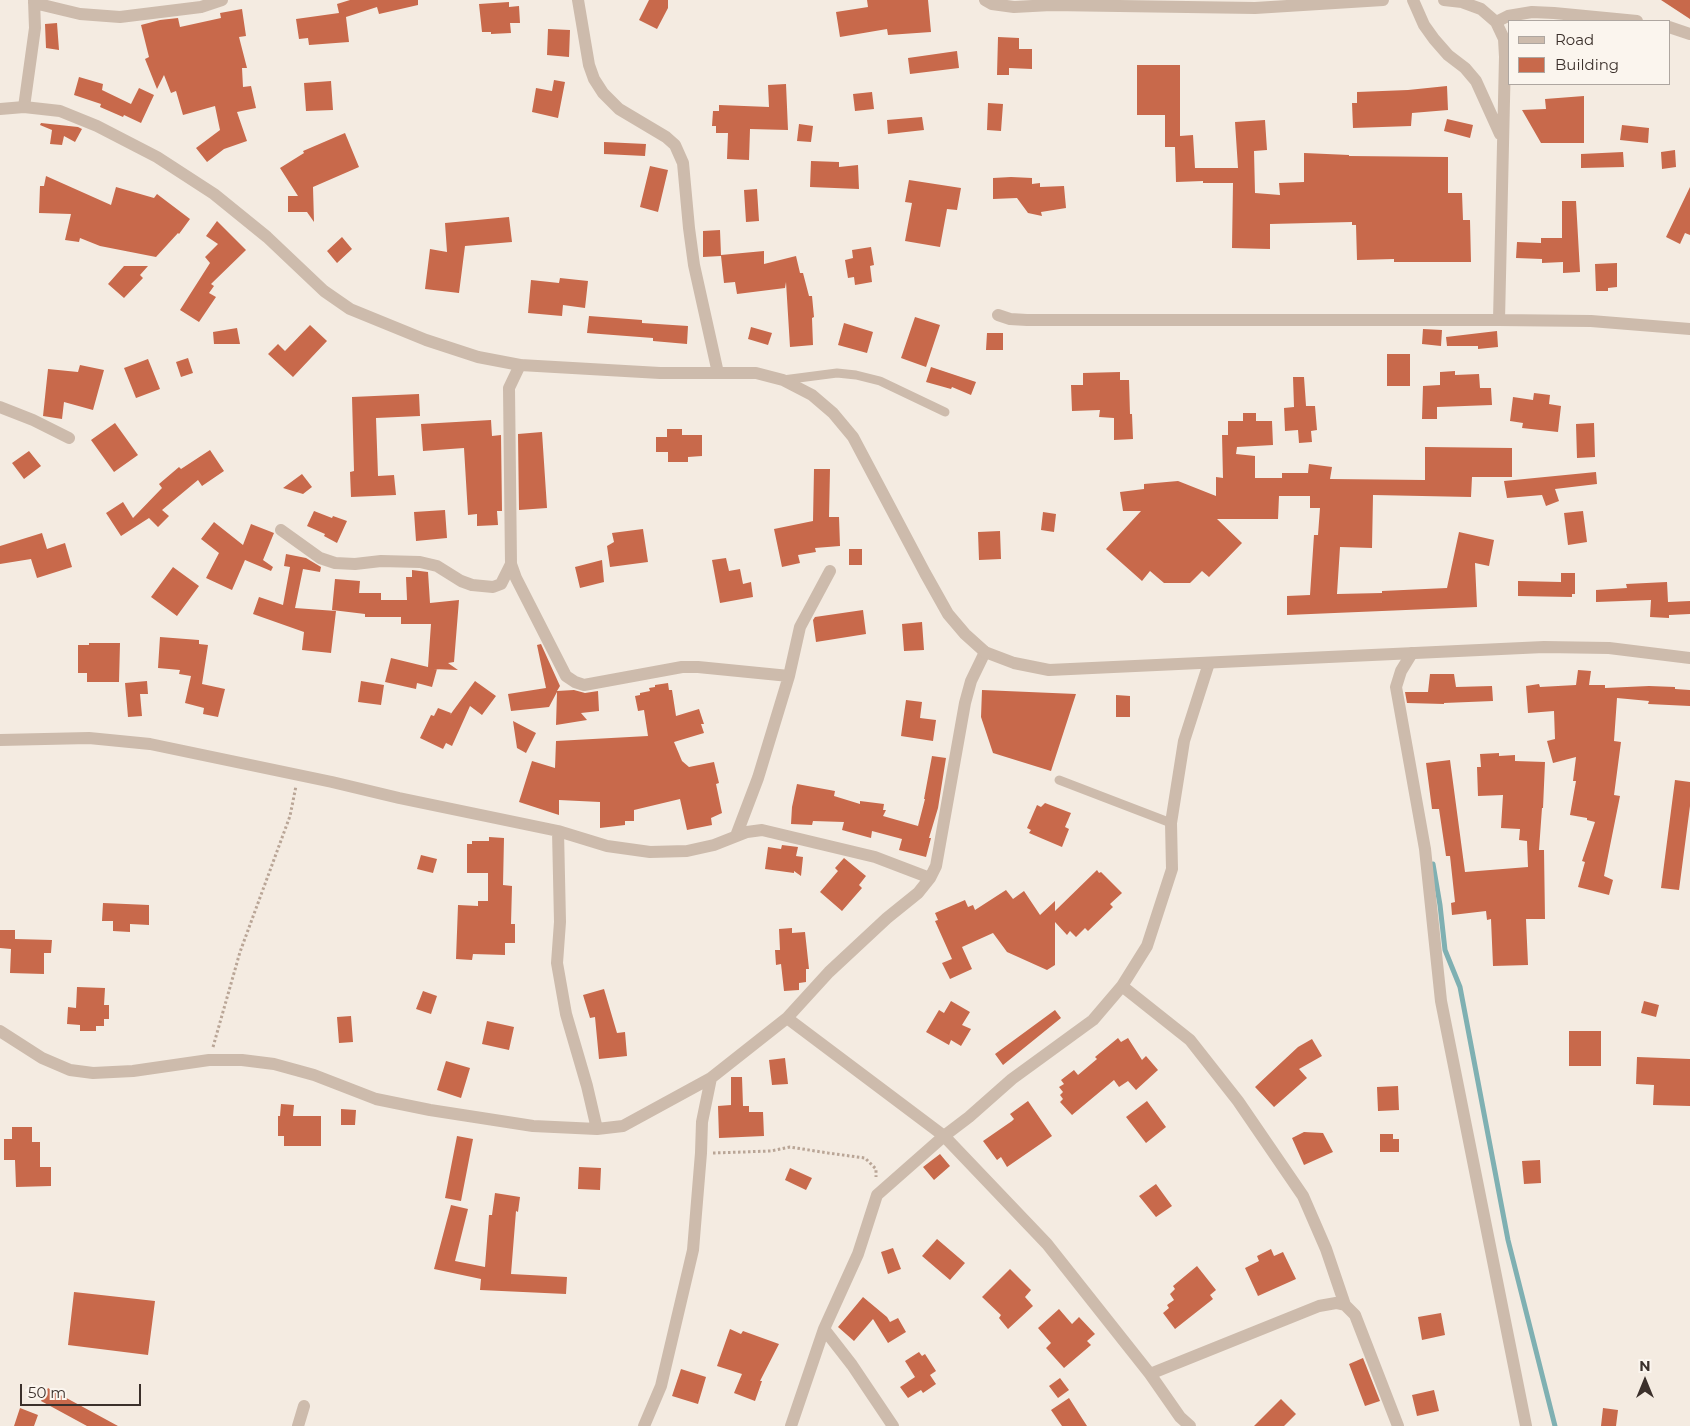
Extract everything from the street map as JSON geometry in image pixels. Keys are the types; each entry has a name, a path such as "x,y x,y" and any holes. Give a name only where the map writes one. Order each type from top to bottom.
{"street":[{"path":"24,107 34,42 34,2 80,14 120,17 201,8 222,0"},
{"path":"578,0 589,65 594,78 603,92 619,109 666,137 675,145 683,163 694,265 718,373"},
{"path":"985,0 992,4 1014,7 1051,5 1255,8 1383,0"},
{"path":"1413,0 1424,26 1434,39 1476,81 1503,140"},
{"path":"1444,0 1462,2 1481,9 1496,22 1504,40 1499,320"},
{"path":"1496,22 1508,16 1532,12 1627,20"},
{"path":"1670,27 1690,34"},
{"path":"0,109 24,107 60,111 97,126 157,157 214,194 267,237 324,290 350,309 426,340 478,357 520,365 660,373 756,373 783,380 812,395 833,413 853,437 924,573 948,614 965,634 985,652 1014,663 1049,670 1544,648 1609,648 1690,658"},
{"path":"998,314 1010,319 1027,320 1591,321 1690,329"},
{"path":"520,365 509,388 511,564 516,578 566,676 574,682 584,685 682,667 789,676"},
{"path":"0,407 33,420 69,438"},
{"path":"281,530 320,558 335,563 420,562 438,566 472,585 493,587 501,584 511,564"},
{"path":"736,836 758,778 789,676 800,627 830,572"},
{"path":"0,1031 42,1058 70,1070 93,1073 133,1071 209,1060 242,1060 274,1064 314,1075 376,1100 430,1110 533,1126 597,1129 623,1126 711,1078 787,1018 829,972 887,918 918,893 930,878 936,866 971,681 985,652"},
{"path":"1412,653 1400,671 1396,686 1425,850 1442,1001 1526,1426"},
{"path":"791,1426 824,1329 858,1254 877,1195 1012,1079 1092,1020 1122,986 1147,946 1172,869 1171,823 1184,741 1209,663"},
{"path":"0,740 89,738 150,744 558,831 607,846 650,852 687,850 714,845 747,832 762,830 875,857 930,878"},
{"path":"558,831 560,922 557,963 566,1014 587,1086 597,1129"},
{"path":"1122,986 1190,1040 1238,1100 1302,1196 1326,1250 1344,1305"},
{"path":"787,1018 944,1136 1047,1244 1150,1374 1180,1417 1190,1426"},
{"path":"644,1426 661,1386 693,1250 702,1122 711,1078"},
{"path":"1150,1374 1319,1306 1336,1303 1344,1305 1355,1315 1398,1426"},
{"path":"824,1329 852,1365 893,1426"},
{"path":"298,1426 304,1406"}],"lane":[{"path":"783,380 837,373 856,375 880,381 945,412"},
{"path":"1059,780 1171,823"}],"path":[{"path":"209,1060 240,952 290,816 298,775"},
{"path":"701,1153 771,1152 790,1147 865,1158 876,1169 877,1195"}],"building":[{"path":"350,0 418,0 418,5 379,14 377,7 346,17 349,42 309,45 308,38 299,39 296,19 339,13 337,4"},
{"path":"649,0 668,0 668,8 657,29 639,20"},
{"path":"867,0 928,0 931,32 888,35 887,29 840,37 836,12 868,7"},
{"path":"1661,0 1690,0 1690,19"},
{"path":"509,2 509,7 519,6 520,23 510,23 511,33 491,34 491,32 482,32 479,4"},
{"path":"242,9 246,36 239,37 247,68 242,68 243,87 251,86 256,108 237,112 247,141 224,149 207,162 196,148 220,130 215,106 183,115 176,91 171,93 164,75 157,89 145,59 149,57 141,25 178,18 180,27 221,18 220,13"},
{"path":"57,23 59,50 46,48 45,24"},
{"path":"548,29 570,30 569,57 547,55"},
{"path":"998,37 1019,38 1019,49 1032,49 1032,69 1009,68 1009,75 997,75"},
{"path":"957,51 959,68 910,74 908,58"},
{"path":"1137,65 1180,65 1180,136 1193,135 1195,168 1238,168 1235,122 1265,120 1267,150 1254,151 1255,193 1280,195 1279,183 1304,182 1304,153 1349,156 1448,157 1448,193 1462,193 1463,220 1470,220 1471,262 1394,262 1394,259 1357,260 1356,225 1352,225 1352,222 1270,224 1270,249 1232,248 1233,183 1176,182 1175,147 1165,147 1165,115 1137,115"},
{"path":"79,77 103,84 102,90 131,104 139,88 154,95 141,123 100,107 101,104 74,95"},
{"path":"554,80 565,82 558,118 532,112 536,88 552,91"},
{"path":"331,81 333,110 306,111 304,83"},
{"path":"786,84 788,130 750,129 749,160 727,159 728,133 716,133 716,126 712,126 713,111 719,111 719,105 769,107 768,85"},
{"path":"1447,86 1448,110 1412,113 1411,126 1353,128 1352,103 1357,103 1357,92"},
{"path":"872,92 874,109 855,111 853,94"},
{"path":"1584,96 1584,143 1541,143 1522,110 1546,109 1545,99"},
{"path":"988,103 1003,104 1001,131 987,130"},
{"path":"922,117 924,130 888,134 887,120"},
{"path":"1447,119 1473,125 1470,138 1444,131"},
{"path":"41,123 82,129 75,142 64,136 62,145 50,144 52,130 40,125"},
{"path":"799,124 813,126 811,142 797,141"},
{"path":"1622,125 1649,128 1648,143 1620,140"},
{"path":"345,133 359,167 313,187 314,222 307,212 288,212 288,196 298,196 280,168 304,153 303,151"},
{"path":"604,142 646,144 645,156 604,154"},
{"path":"1675,150 1676,167 1662,169 1661,152"},
{"path":"1623,152 1624,167 1581,168 1581,154"},
{"path":"811,161 839,162 839,167 858,165 859,189 810,187"},
{"path":"650,166 668,170 658,212 640,207"},
{"path":"46,176 111,205 116,187 154,198 157,194 190,219 179,234 156,257 100,246 80,238 79,242 65,240 71,214 39,213 40,186 44,186"},
{"path":"993,178 1032,178 1032,184 1040,183 1040,187 1064,186 1066,208 1041,212 1042,216 1028,213 1017,198 993,199"},
{"path":"909,180 961,188 957,210 947,209 940,247 905,241 912,203 905,202"},
{"path":"1690,187 1690,235 1685,233 1680,244 1666,237"},
{"path":"757,189 759,221 746,222 744,190"},
{"path":"1562,201 1576,201 1580,272 1563,273 1563,262 1542,263 1542,259 1516,258 1517,242 1541,243 1541,238 1562,238"},
{"path":"509,217 512,242 465,246 459,293 425,289 430,249 447,252 445,223"},
{"path":"217,221 246,250 211,284 214,286 209,293 216,297 199,322 180,310 210,263 205,257 218,244 206,236"},
{"path":"720,230 721,255 764,251 764,264 796,256 809,296 812,296 814,317 812,318 813,345 790,347 786,282 785,288 737,294 735,282 724,283 721,256 703,257 703,231"},
{"path":"342,237 352,249 337,263 327,251"},
{"path":"871,247 874,265 870,266 872,282 855,285 854,277 848,278 845,260 853,258 852,250"},
{"path":"1617,263 1617,287 1608,288 1608,291 1596,291 1595,264"},
{"path":"124,266 148,266 140,275 143,278 124,298 108,284"},
{"path":"560,278 588,281 585,308 563,305 562,316 528,313 531,280 559,283"},
{"path":"589,316 642,320 642,323 688,326 687,344 653,341 653,338 587,333"},
{"path":"915,317 940,325 926,367 901,358"},
{"path":"844,323 873,332 867,353 838,345"},
{"path":"310,325 327,341 293,377 268,354 278,344 285,351"},
{"path":"751,327 772,333 768,345 748,339"},
{"path":"237,328 240,344 214,344 213,332"},
{"path":"1423,329 1442,330 1441,346 1422,344"},
{"path":"1497,331 1498,347 1478,349 1478,346 1447,346 1446,337"},
{"path":"987,333 1003,333 1003,350 986,350"},
{"path":"1387,354 1410,354 1410,386 1387,386"},
{"path":"188,358 193,373 181,377 176,362"},
{"path":"148,359 160,389 136,398 124,368"},
{"path":"80,365 104,370 93,410 64,402 62,419 43,416 48,369 78,372"},
{"path":"931,367 976,382 971,395 952,387 951,389 926,382"},
{"path":"1455,371 1455,375 1479,374 1480,388 1491,388 1492,405 1437,407 1437,419 1422,419 1423,386 1440,385 1440,372"},
{"path":"1120,372 1120,380 1129,380 1133,439 1114,440 1114,418 1099,417 1100,410 1072,411 1071,385 1083,385 1083,373"},
{"path":"1293,377 1304,377 1306,406 1315,406 1317,430 1311,431 1312,442 1299,443 1298,430 1285,431 1284,408 1294,407"},
{"path":"1534,393 1550,395 1549,404 1561,406 1558,432 1522,428 1523,423 1510,421 1513,397 1533,400"},
{"path":"419,394 420,416 376,418 378,476 394,475 396,495 351,497 350,472 354,471 352,397"},
{"path":"1243,413 1256,413 1256,421 1272,421 1273,445 1237,447 1236,454 1255,456 1255,478 1282,478 1282,473 1308,473 1309,464 1332,467 1330,479 1425,480 1425,447 1512,448 1512,477 1472,477 1471,497 1373,495 1372,548 1340,547 1337,594 1382,593 1382,591 1447,588 1459,532 1494,540 1489,566 1475,563 1477,607 1287,615 1287,596 1310,595 1314,535 1318,535 1320,508 1310,508 1310,496 1279,496 1278,519 1217,519 1242,543 1209,577 1202,571 1190,583 1164,583 1150,571 1142,581 1106,549 1141,511 1123,511 1120,492 1144,489 1144,484 1178,481 1216,496 1216,477 1223,478 1222,435 1228,435 1228,421 1243,421"},
{"path":"491,420 492,436 501,435 502,511 497,511 498,525 477,526 477,514 468,515 464,448 423,451 421,424"},
{"path":"115,423 138,455 114,472 91,440"},
{"path":"1594,423 1595,457 1577,458 1576,424"},
{"path":"667,429 682,429 682,435 702,435 702,456 688,457 688,462 668,462 668,452 656,452 656,437 667,437"},
{"path":"542,432 547,508 519,510 518,434"},
{"path":"210,450 224,471 202,486 198,480 162,510 169,516 158,527 149,518 121,536 106,513 123,502 133,518 162,488 159,484 179,467 181,469"},
{"path":"29,451 41,466 24,479 12,463"},
{"path":"814,469 830,469 829,517 839,517 840,546 815,548 816,552 798,555 800,563 782,567 774,529 813,521"},
{"path":"1596,472 1597,484 1555,489 1559,501 1546,506 1542,495 1507,498 1504,481"},
{"path":"302,474 312,487 303,494 283,488"},
{"path":"445,510 447,538 416,541 414,512"},
{"path":"314,511 347,521 337,543 324,536 325,534 307,526"},
{"path":"1583,511 1587,542 1568,545 1564,513"},
{"path":"1043,512 1056,514 1054,532 1041,530"},
{"path":"214,522 243,545 251,524 274,533 263,560 273,567 271,571 245,560 232,590 206,578 219,553 201,539"},
{"path":"643,529 648,562 610,567 607,546 614,542 612,533"},
{"path":"1000,531 1001,559 979,560 978,532"},
{"path":"42,533 47,549 65,543 72,567 37,578 31,559 0,564 0,546"},
{"path":"849,549 862,549 862,565 849,565"},
{"path":"286,554 306,558 321,567 320,572 303,569 295,608 336,611 331,653 302,650 304,632 253,614 259,597 283,605 290,567 284,566"},
{"path":"726,558 729,571 740,569 743,584 751,582 753,597 720,603 712,560"},
{"path":"602,560 604,582 580,588 575,567"},
{"path":"173,567 199,586 177,616 151,597"},
{"path":"412,570 428,572 430,603 459,600 454,662 448,663 458,670 437,669 432,687 417,683 416,689 385,682 391,658 428,667 431,624 401,624 401,617 365,617 365,614 332,610 335,579 360,581 359,593 381,593 381,600 407,600 406,577 412,577"},
{"path":"1561,573 1575,573 1575,594 1572,594 1572,597 1518,596 1518,581 1561,582"},
{"path":"1667,582 1668,602 1690,601 1690,614 1669,615 1669,618 1650,617 1651,600 1596,602 1596,590 1627,588 1626,584"},
{"path":"863,610 866,634 816,642 813,620 815,617"},
{"path":"922,622 924,650 904,651 902,624"},
{"path":"160,637 199,640 199,644 208,645 202,684 225,689 218,717 203,714 204,708 185,703 191,676 179,674 180,670 158,668"},
{"path":"89,643 120,643 119,682 87,682 87,673 78,673 78,645 89,645"},
{"path":"541,644 560,686 557,691 574,690 585,693 598,691 599,711 581,713 587,720 556,725 557,692 549,707 511,711 508,694 546,688 537,645"},
{"path":"1578,670 1591,671 1589,685 1605,685 1605,688 1649,686 1675,687 1675,689 1690,690 1690,706 1648,704 1649,701 1617,698 1614,741 1621,742 1614,795 1620,796 1604,876 1613,880 1609,895 1578,887 1585,862 1582,861 1595,822 1587,820 1587,818 1570,815 1576,781 1573,781 1576,757 1553,763 1547,741 1555,739 1554,711 1528,713 1526,686 1539,684 1540,687 1576,685"},
{"path":"1430,674 1454,674 1456,687 1492,686 1493,701 1444,704 1407,703 1405,692 1428,692"},
{"path":"147,681 148,694 140,694 142,716 128,717 125,683"},
{"path":"361,681 384,685 381,705 358,702"},
{"path":"475,681 496,696 482,715 470,706 452,746 446,743 443,749 420,738 431,715 434,716 438,708 451,713 450,715"},
{"path":"668,683 669,690 672,690 676,716 699,709 704,724 701,724 704,733 674,742 682,761 689,767 714,762 719,783 716,784 722,813 711,818 712,825 687,830 680,799 634,810 634,821 625,821 625,825 600,828 600,802 559,800 559,815 519,802 532,761 555,768 556,741 648,736 644,710 638,711 635,696 650,691 649,688 655,687 655,685"},
{"path":"982,690 1076,694 1051,771 993,753 981,717"},
{"path":"1116,695 1130,696 1130,717 1116,717"},
{"path":"906,700 922,702 920,718 936,720 933,741 901,736"},
{"path":"513,721 536,733 526,753 517,748"},
{"path":"1499,753 1499,756 1515,755 1515,761 1545,762 1539,850 1544,850 1545,919 1526,919 1528,965 1493,966 1491,919 1487,920 1486,911 1452,915 1451,903 1455,902 1450,856 1446,856 1439,809 1432,809 1426,763 1450,760 1465,872 1528,867 1527,841 1519,840 1520,829 1501,828 1503,795 1478,796 1477,767 1481,767 1480,754"},
{"path":"932,756 946,758 938,808 929,838 931,838 926,857 899,850 902,839 872,831 871,838 842,830 844,822 813,821 812,825 791,824 792,807 797,784 835,791 834,796 860,804 860,801 884,804 883,810 886,810 883,816 918,826 925,799"},
{"path":"1675,780 1690,782 1690,806 1679,890 1661,888"},
{"path":"1045,803 1071,813 1065,827 1069,829 1062,847 1029,833 1031,830 1027,828 1037,805 1041,807"},
{"path":"489,837 504,838 503,885 512,886 511,924 515,924 515,943 505,943 505,955 473,954 472,960 456,959 458,905 478,906 478,901 488,901 488,873 467,873 467,844 472,844 472,841 489,841"},
{"path":"782,845 798,847 796,856 803,857 801,876 794,871 794,873 765,869 768,847 781,849"},
{"path":"421,855 437,859 433,873 417,869"},
{"path":"844,858 866,876 859,885 862,888 842,911 820,892 838,871 835,868"},
{"path":"1097,870 1122,893 1110,904 1113,907 1088,931 1085,928 1076,937 1070,931 1067,935 1055,922 1055,965 1047,970 1007,952 993,933 962,947 972,969 950,979 942,963 952,959 935,921 938,920 935,913 965,900 968,907 973,905 975,910 1006,890 1013,899 1024,891 1040,915 1055,901 1055,911"},
{"path":"103,903 149,905 149,925 130,924 130,932 113,931 113,921 102,921"},
{"path":"792,928 792,933 805,932 809,969 806,969 806,982 799,983 799,990 784,991 781,964 776,965 775,950 780,950 779,929"},
{"path":"0,930 15,930 15,939 52,940 51,953 44,953 44,974 10,973 11,949 0,948"},
{"path":"77,987 105,988 104,1005 109,1005 109,1019 104,1019 104,1026 96,1026 96,1031 80,1031 80,1025 67,1024 68,1007 76,1008"},
{"path":"604,989 617,1033 625,1032 627,1056 599,1059 595,1017 590,1018 583,995"},
{"path":"423,991 437,996 431,1014 416,1009"},
{"path":"951,1001 970,1012 962,1025 971,1029 961,1046 951,1040 949,1045 926,1032 939,1010 944,1013"},
{"path":"1644,1001 1659,1005 1656,1017 1641,1013"},
{"path":"1055,1010 1061,1018 1003,1065 995,1054"},
{"path":"351,1016 353,1042 339,1043 337,1017"},
{"path":"487,1021 514,1027 509,1050 482,1044"},
{"path":"1569,1031 1601,1031 1601,1066 1569,1066"},
{"path":"1118,1038 1121,1042 1128,1038 1142,1060 1146,1056 1158,1070 1136,1090 1128,1081 1119,1087 1114,1080 1072,1115 1060,1102 1063,1099 1060,1095 1063,1092 1059,1087 1064,1084 1061,1080 1074,1070 1078,1075 1097,1059 1095,1057"},
{"path":"1312,1039 1322,1056 1299,1069 1307,1078 1274,1107 1255,1087 1298,1047"},
{"path":"1637,1057 1690,1059 1690,1106 1653,1105 1654,1085 1636,1084"},
{"path":"785,1058 788,1084 772,1085 769,1060"},
{"path":"446,1061 470,1068 461,1098 437,1090"},
{"path":"731,1077 742,1077 743,1106 749,1106 749,1112 763,1112 764,1136 719,1138 718,1106 731,1105"},
{"path":"1398,1086 1399,1110 1378,1111 1377,1087"},
{"path":"1028,1101 1052,1136 1007,1167 1001,1157 997,1160 983,1141 1012,1121 1014,1119 1010,1114"},
{"path":"1147,1101 1166,1127 1146,1143 1126,1117"},
{"path":"281,1104 294,1105 293,1116 321,1116 321,1146 284,1146 284,1136 278,1136 278,1116 280,1116"},
{"path":"341,1109 356,1110 355,1125 341,1125"},
{"path":"12,1127 32,1127 32,1142 40,1142 40,1167 51,1167 51,1186 16,1187 15,1160 4,1160 4,1139 12,1139"},
{"path":"1304,1132 1323,1133 1333,1152 1304,1165 1292,1138"},
{"path":"1380,1134 1393,1134 1393,1139 1399,1139 1399,1152 1380,1152"},
{"path":"457,1136 473,1139 461,1201 445,1198"},
{"path":"940,1154 950,1166 934,1180 923,1167"},
{"path":"1540,1160 1541,1183 1524,1184 1522,1161"},
{"path":"579,1167 601,1168 600,1190 578,1189"},
{"path":"790,1168 812,1178 806,1190 785,1180"},
{"path":"1156,1184 1172,1206 1156,1217 1139,1196"},
{"path":"495,1193 520,1197 518,1212 516,1211 511,1274 567,1277 566,1294 480,1290 481,1279 434,1269 451,1205 468,1209 455,1261 485,1267 489,1215 492,1215"},
{"path":"937,1239 965,1263 950,1280 922,1256"},
{"path":"893,1248 901,1269 888,1274 881,1252"},
{"path":"1271,1249 1274,1256 1283,1252 1296,1279 1258,1296 1245,1268 1259,1261 1257,1256"},
{"path":"1197,1266 1216,1290 1210,1295 1213,1299 1175,1329 1163,1313 1169,1308 1167,1305 1174,1300 1170,1294 1175,1289 1173,1286"},
{"path":"1010,1269 1031,1290 1025,1297 1033,1306 1008,1329 999,1318 1001,1315 982,1297"},
{"path":"74,1292 155,1301 148,1355 68,1345"},
{"path":"863,1297 887,1317 890,1322 898,1318 906,1332 888,1343 873,1319 854,1341 838,1327"},
{"path":"1059,1309 1072,1324 1079,1317 1095,1334 1087,1341 1091,1345 1064,1368 1046,1348 1051,1343 1038,1328"},
{"path":"1441,1313 1445,1335 1422,1340 1418,1317"},
{"path":"730,1329 741,1334 743,1331 779,1344 760,1381 762,1381 755,1401 734,1393 742,1374 717,1366"},
{"path":"919,1352 922,1356 925,1354 936,1371 930,1375 936,1384 923,1393 921,1390 908,1398 900,1387 915,1377 905,1361"},
{"path":"1363,1358 1380,1401 1365,1406 1349,1364"},
{"path":"681,1369 706,1377 698,1404 672,1396"},
{"path":"1060,1378 1069,1390 1058,1398 1049,1386"},
{"path":"48,1388 118,1426 87,1426 41,1401"},
{"path":"1434,1390 1439,1411 1417,1416 1412,1395"},
{"path":"1069,1398 1087,1426 1062,1426 1051,1410"},
{"path":"1281,1399 1296,1414 1284,1426 1254,1426"},
{"path":"20,1408 38,1415 34,1426 14,1426"},
{"path":"1603,1408 1618,1410 1616,1426 1601,1426"}],"waterway":[{"path":"1433,864 1445,950 1460,987 1508,1240 1555,1426"}]}
